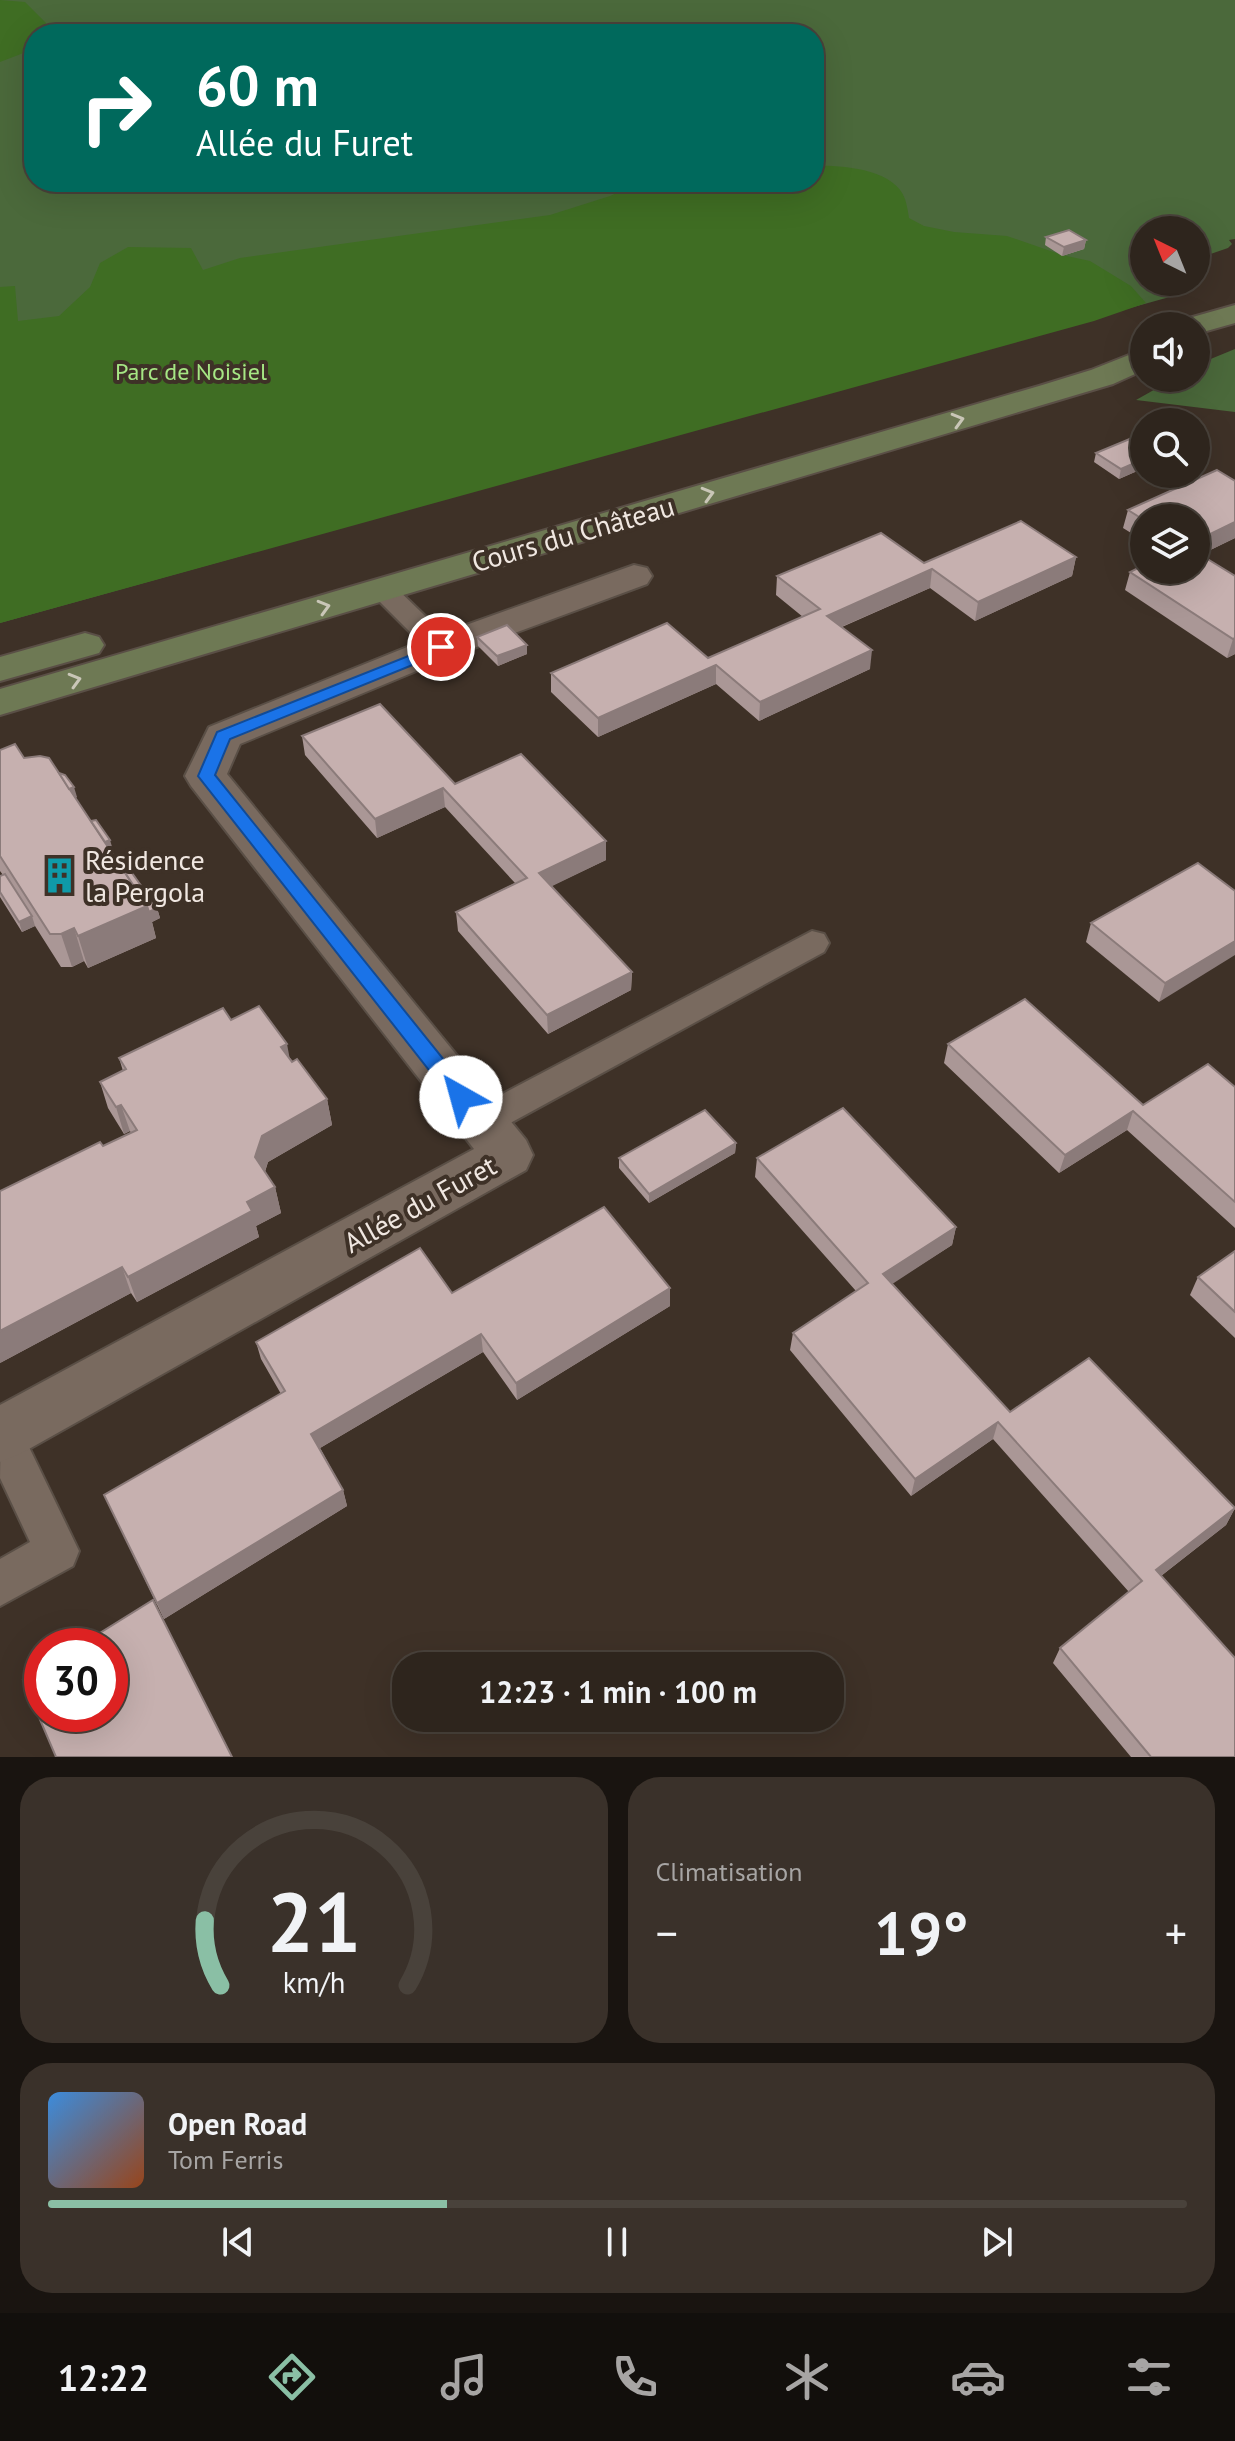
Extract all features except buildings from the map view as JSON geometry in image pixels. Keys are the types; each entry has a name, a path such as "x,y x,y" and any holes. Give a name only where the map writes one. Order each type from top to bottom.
{"main road":[{"path":"1210,321 1235,314"},
{"path":"1210,334 1235,326"},
{"name":"Cours du Château","path":"0,669 1130,344"},
{"name":"Cours du Château","path":"0,702 1050,393 1102,377 1130,364"}],"street":[{"path":"441,647 634,576"},
{"name":"Allée du Furet","path":"1,1435 508,1155 206,776 223,736 441,647"}],"lane":[{"path":"383,590 441,647"},
{"path":"481,1122 812,943"},
{"path":"0,1584 57,1551 1,1435"}],"green space":[{"name":"Parc de Noisiel","path":"0,0 1235,0 1235,239 1229,240 1232,244 1210,254 1210,216 1130,216 1130,296 1173,296 0,623"},
{"path":"0,0 25,2 46,24 24,24 24,53 0,62"},
{"name":"Parc de Noisiel","path":"824,166 852,168 890,181 905,199 909,218 924,226 1007,236 1090,261 1130,285 1130,296 1140,296 1146,303 1094,321 0,623 0,287 15,286 18,321 59,316 90,287 100,263 128,247 191,248 203,270 240,258 550,215 619,192 824,192"},
{"path":"1235,349 1235,412 1136,400 1150,392 1210,392 1210,359"}],"place":[{"name":"Résidence la Pergola","path":"59,876"}],"route":[{"path":"441,647 223,736 206,776 461,1097"}]}
